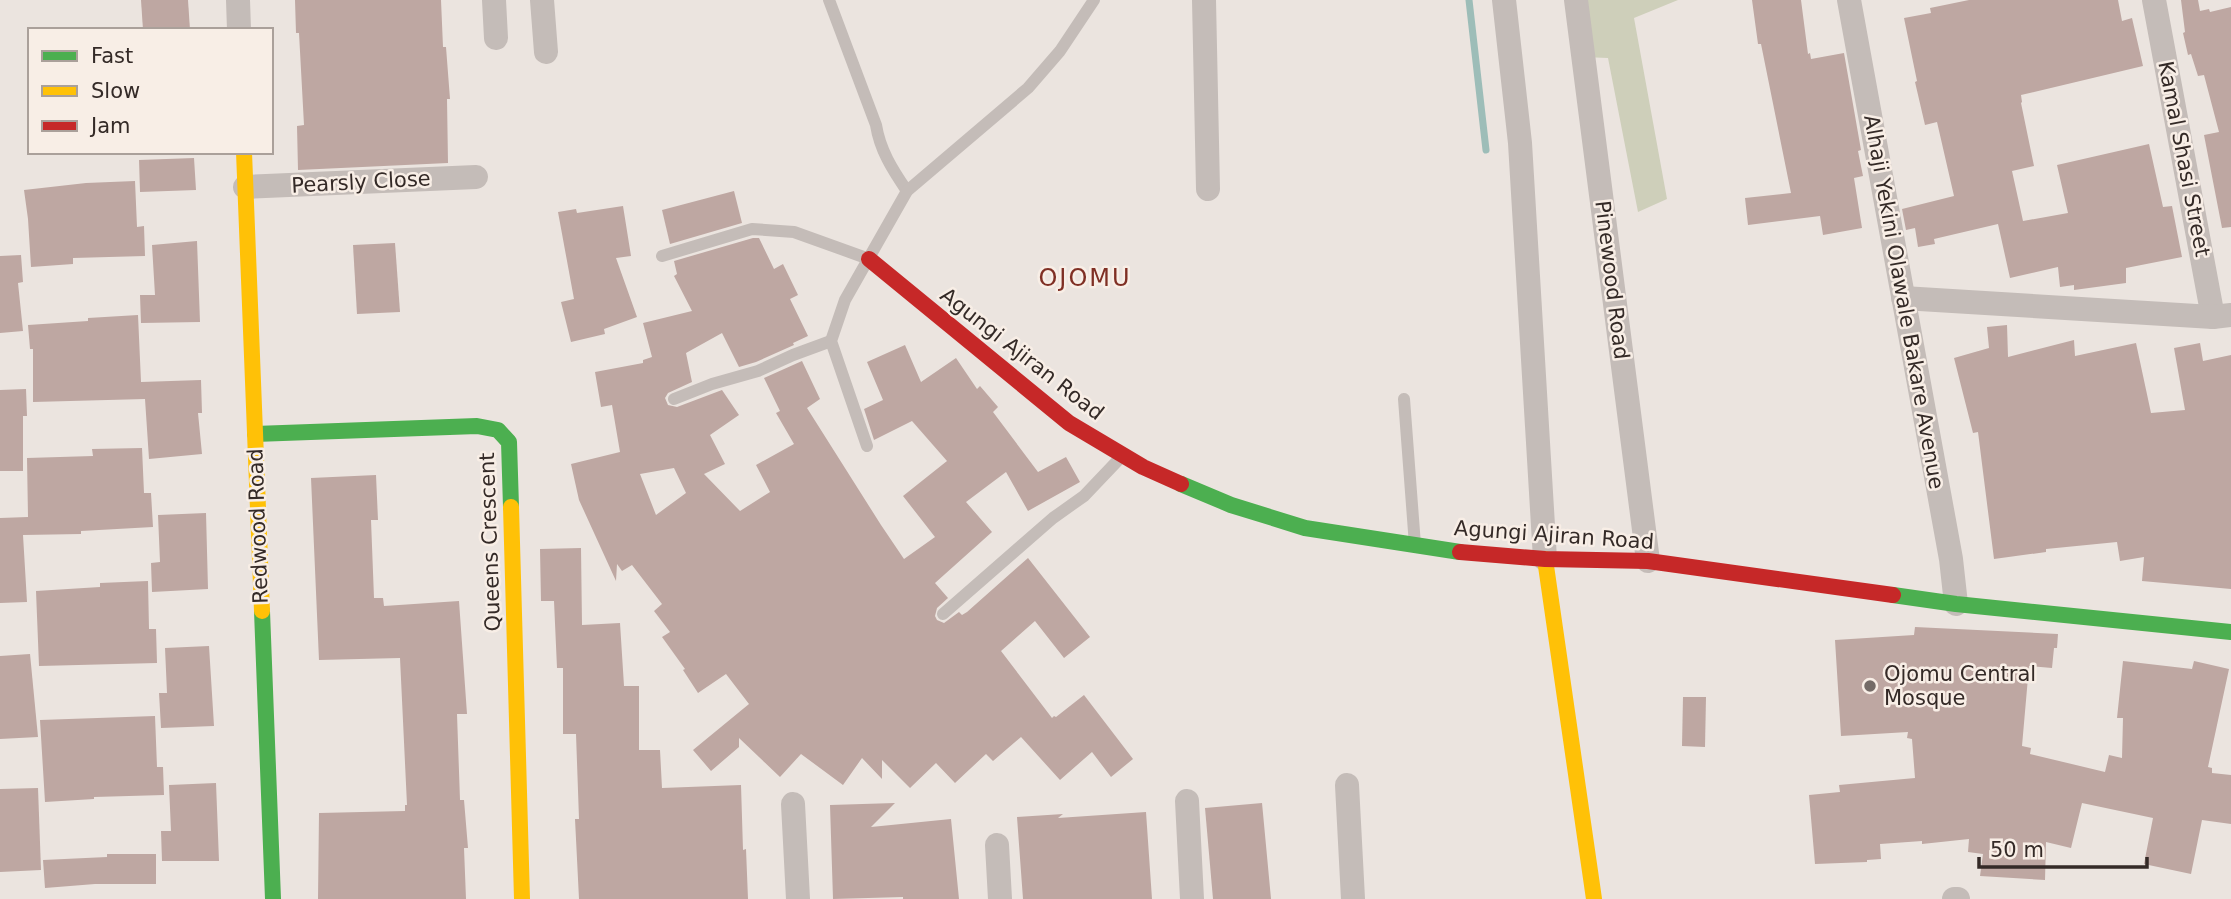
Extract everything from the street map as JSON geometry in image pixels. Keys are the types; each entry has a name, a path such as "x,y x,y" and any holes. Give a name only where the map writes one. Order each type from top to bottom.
{"street":[{"path":"238,0 239,28"},
{"path":"494,0 496,38"},
{"path":"542,0 546,52"},
{"path":"1204,0 1208,189"},
{"path":"1504,0 1520,143 1545,559 1594,899"},
{"name":"Pinewood Road","path":"1576,0 1647,561"},
{"name":"Alhaji Yekini Olawale Bakare Avenue","path":"1849,0 1951,559 1956,604"},
{"name":"Kamal Shasi Street","path":"2154,0 2222,316"},
{"name":"Redwood Road","path":"244,154 273,899"},
{"name":"Pearsly Close","path":"245,187 476,177"},
{"name":"Agungi Ajiran Road","path":"869,259 1069,423 1143,467 1231,505 1305,528 1479,555 1647,561 1956,604 2231,632"},
{"path":"1903,298 2222,316"},
{"name":"Queens Crescent","path":"255,434 477,426 498,430 509,442 522,899"},
{"path":"1347,785 1353,899"},
{"path":"1187,801 1192,899"},
{"path":"793,804 798,899"},
{"path":"997,845 1000,899"}],"lane":[{"path":"829,0 876,125 879,144 906,191"},
{"path":"867,446 831,341 845,300 906,191 1028,88 1060,51 1094,0"},
{"path":"662,256 752,229 794,232 869,259"},
{"path":"674,400 712,384 758,371 831,341"},
{"path":"1404,400 1415,545"},
{"path":"943,614 1053,518 1084,496 1123,455"}],"green space":[{"path":"1582,0 1678,0 1634,18 1667,199 1638,212 1608,58 1583,57"}],"building":[{"path":"141,0 188,0 190,28 143,28"},
{"path":"295,0 441,0 443,47 446,47 450,99 447,99 448,163 298,170 297,126 304,125"},
{"path":"1752,0 1801,0 1808,54 1810,53 1811,59 1844,53 1861,150 1858,151 1863,176 1854,178 1862,228 1823,235 1820,216 1748,225 1745,198 1791,193 1761,44 1758,44"},
{"path":"1969,0 2118,0 2122,21 2132,18 2143,66 2021,95 2034,166 2012,171 2023,221 2068,213 2057,165 2149,144 2163,207 2172,206 2182,257 2126,268 2126,283 2074,290 2074,285 2060,287 2058,267 2010,278 1998,224 1934,239 1935,244 1918,247 1915,228 1906,230 1902,209 1954,196 1937,122 1925,125 1904,18 1931,13 1930,8"},
{"path":"2181,0 2198,0 2200,11 2209,9 2210,12 2231,7 2231,227 2222,228 2204,135 2219,132 2204,75 2198,76 2191,54 2188,55 2183,33"},
{"path":"194,158 196,190 140,192 139,160"},
{"path":"135,181 137,227 144,226 145,256 73,258 73,264 31,267 24,190"},
{"path":"734,191 742,223 670,244 662,210"},
{"path":"623,206 631,256 616,258 637,317 604,329 605,334 571,342 561,302 574,299 558,212 576,209 577,213"},
{"path":"759,238 774,269 783,264 798,295 790,299 808,336 793,343 794,345 739,367 722,333 686,353 692,382 668,393 665,398 668,405 677,407 722,390 739,415 710,435 725,464 704,474 740,511 770,492 756,465 794,444 776,413 780,411 764,378 802,361 820,399 807,408 904,559 935,537 903,496 947,461 912,421 874,440 864,409 883,400 867,362 905,345 921,382 956,358 977,389 980,386 998,407 993,412 1038,472 1066,457 1080,482 1028,511 1006,472 966,502 992,532 935,583 948,598 937,608 935,616 944,623 959,612 962,615 967,612 1028,558 1090,637 1064,658 1035,621 1001,651 1052,718 1084,695 1133,759 1111,777 1092,752 1060,780 1021,737 993,761 986,754 955,783 936,763 910,788 882,760 882,779 862,758 843,785 801,754 780,777 739,738 739,747 711,771 693,750 749,704 726,674 698,693 662,637 670,632 654,611 662,604 632,565 622,571 617,564 616,581 579,500 571,464 620,452 612,405 601,407 595,372 643,363 643,360 652,357 643,323 692,311 674,276 677,274 674,261","holes":["674,468 686,493 656,515 640,474"]},
{"path":"197,241 200,322 141,323 140,295 155,295 152,245"},
{"path":"395,243 400,312 357,314 353,245"},
{"path":"21,255 23,282 18,283 23,331 0,333 0,256"},
{"path":"138,315 141,382 201,380 202,413 198,413 202,454 149,459 145,399 33,402 33,349 30,349 28,325"},
{"path":"2007,325 2008,357 2074,340 2075,356 2136,343 2151,413 2185,410 2174,348 2200,343 2203,361 2231,355 2231,589 2142,581 2144,557 2120,561 2117,542 2046,549 2046,552 1994,559 1978,432 1973,433 1954,358 1989,348 1987,327"},
{"path":"26,389 23,471 0,471 0,390"},
{"path":"142,448 144,493 151,493 153,527 81,531 81,534 23,535 27,602 0,603 0,518 28,517 27,458 93,456 92,449"},
{"path":"376,475 378,520 371,520 374,598 383,598 384,606 459,601 467,714 457,714 460,800 464,800 468,848 464,848 466,899 318,899 319,813 405,811 407,805 400,658 319,660 311,478"},
{"path":"206,513 208,589 152,592 151,563 160,562 158,515"},
{"path":"581,548 582,625 620,623 624,686 639,686 639,750 660,750 662,788 741,785 748,899 579,899 575,819 579,819 576,734 563,734 563,668 557,668 554,601 541,601 540,549"},
{"path":"148,581 149,629 156,629 157,663 39,666 36,591 100,587 100,583"},
{"path":"1915,627 2058,634 2052,668 2029,666 2022,746 2031,748 2030,754 2105,772 2109,755 2122,758 2123,718 2117,718 2123,661 2192,669 2194,661 2229,669 2208,767 2212,768 2212,773 2231,775 2231,824 2202,820 2191,874 2144,864 2153,818 2082,803 2071,848 2046,842 2045,880 1980,876 1983,854 1968,852 1969,839 1922,844 1922,841 1880,844 1881,859 1815,864 1809,795 1840,792 1839,785 1915,778 1912,739 1907,738 1908,732 1841,736 1835,640 1914,635"},
{"path":"209,646 214,726 161,728 159,693 167,693 165,648"},
{"path":"30,654 38,737 0,739 0,656"},
{"path":"1683,697 1706,697 1705,747 1682,746"},
{"path":"155,716 157,767 163,767 164,795 94,797 45,802 40,720"},
{"path":"216,783 219,861 162,861 161,831 171,831 169,785"},
{"path":"38,788 41,870 0,872 0,789"},
{"path":"895,803 871,827 951,819 959,899 833,899 830,805"},
{"path":"1262,803 1271,899 1213,899 1205,808"},
{"path":"1146,812 1152,899 1023,899 1017,817 1063,814 1058,818"},
{"path":"107,854 156,854 156,884 95,884 45,888 43,860 107,857"}],"waterway":[{"path":"1469,0 1486,150"}],"traffic: fast":[{"path":"255,434 477,426 498,430 509,442 511,507"},
{"path":"1181,484 1231,505 1305,528 1460,552"},
{"path":"1893,595 2231,632"},
{"path":"262,611 273,899"}],"traffic: slow":[{"path":"244,154 262,611"},
{"path":"511,507 522,899"},
{"path":"1545,559 1594,899"}],"traffic: jam":[{"path":"869,259 1069,423 1143,467 1181,484"},
{"path":"1460,552 1545,559 1648,561 1893,595"}],"place":[{"name":"Ojomu Central Mosque","path":"1870,686"}],"district":[{"name":"OJOMU","path":"1085,278"}]}
